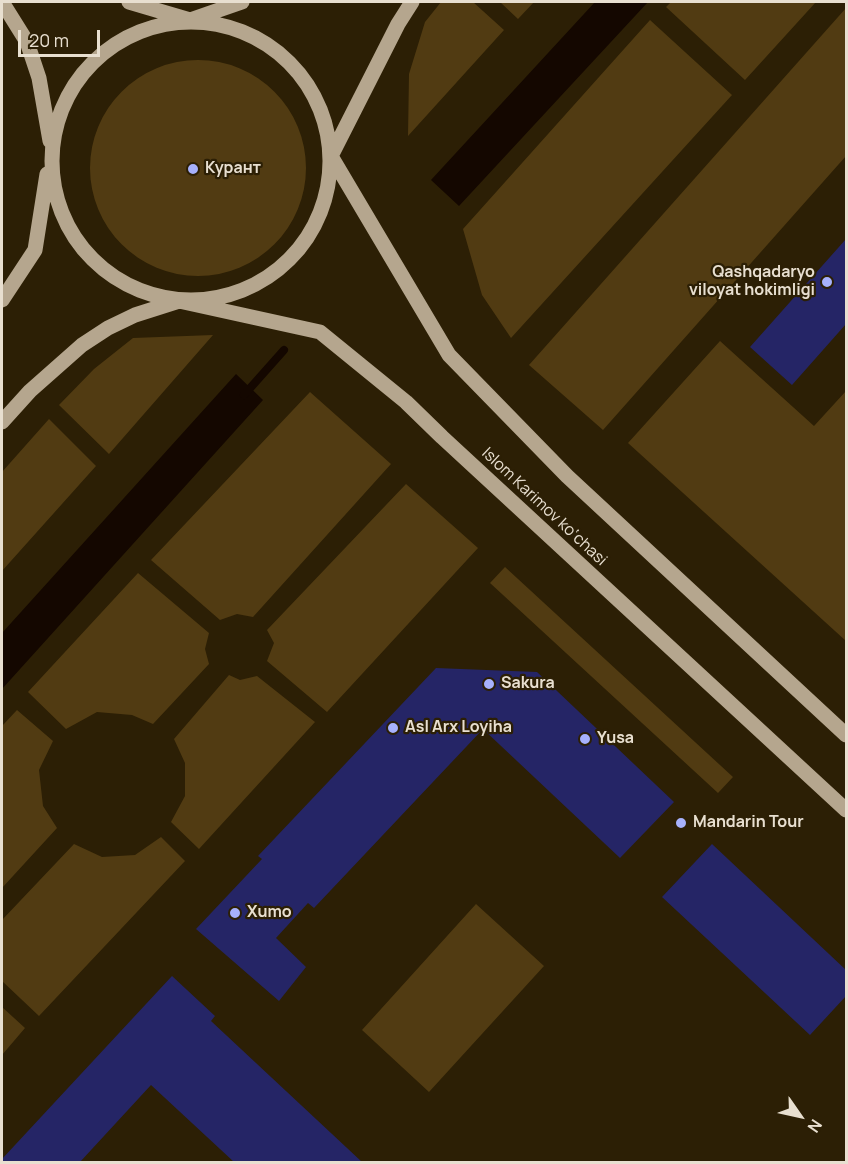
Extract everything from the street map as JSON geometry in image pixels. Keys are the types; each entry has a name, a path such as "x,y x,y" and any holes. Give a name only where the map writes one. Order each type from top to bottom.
{"main road":[{"path":"2,2 27,42 39,78 51,150"},
{"path":"2,422 39,383 82,345 108,328 135,315 179,301 226,297 269,277 303,244 325,203 331,156 323,113 303,75 272,46 243,31 233,27 190,20 129,2"},
{"path":"2,300 35,250 51,150 61,109 82,73 112,45 149,27 190,20 243,2"},
{"path":"331,156 398,24 412,2"},
{"name":"Islom Karimov ko‘chasi","path":"51,150 55,193 71,234 99,267 136,290 320,332 406,402 441,437 846,810"},
{"path":"331,156 449,355 567,476 846,735"}],"shaded area":[{"path":"441,2 473,2 504,30 408,136 409,74 425,22"},
{"path":"500,2 534,2 518,19"},
{"path":"595,2 648,2 459,206 431,180"},
{"path":"671,2 816,2 745,80 666,7"},
{"path":"846,8 846,156 603,430 529,365"},
{"path":"650,20 732,95 511,338 482,295 463,229"},
{"path":"187,60 209,60 239,68 258,78 275,91 288,108 298,127 306,157 306,179 298,209 288,228 275,245 258,258 229,272 209,276 187,276 167,272 147,263 129,252 114,237 94,199 90,179 90,157 94,137 103,117 114,99 129,84 167,64"},
{"path":"213,335 109,454 59,405 94,369 133,338"},
{"path":"720,341 814,426 846,391 846,641 628,443"},
{"path":"236,374 263,400 2,689 2,633"},
{"path":"310,392 391,464 253,617 237,614 220,620 151,560"},
{"path":"49,419 96,466 2,571 2,472"},
{"path":"406,484 478,548 327,712 267,661 274,643 267,630"},
{"path":"505,567 733,777 718,793 490,583"},
{"path":"138,573 209,633 205,649 209,664 153,724 132,715 97,712 66,729 28,692"},
{"path":"229,675 240,680 257,676 315,722 199,849 171,822 185,796 185,763 174,739"},
{"path":"17,710 53,741 39,770 43,806 57,828 2,888 2,726"},
{"path":"161,837 185,861 39,1016 2,981 2,920 74,844 102,857 135,855"},
{"path":"476,904 544,966 429,1092 362,1030"},
{"path":"2,1007 25,1028 2,1055"}],"building":[{"name":"Qashqadaryo viloyat hokimligi","path":"846,239 846,324 792,385 750,347"},
{"path":"436,668 537,672 674,802 620,858 483,729 314,908 308,903 276,938 306,967 279,1001 196,929 262,859 258,856"},
{"path":"712,844 846,970 846,996 810,1035 662,897"},
{"path":"172,976 215,1016 211,1021 362,1162 234,1162 151,1085 80,1162 2,1162 2,1159"}],"waterway":[{"path":"244,395 284,350"}],"place":[{"name":"Курант","path":"193,169"},
{"name":"Qashqadaryo viloyat hokimligi","path":"827,282"},
{"name":"Sakura","path":"489,684"},
{"name":"Asl Arx Loyiha","path":"393,728"},
{"name":"Yusa","path":"585,739"},
{"name":"Mandarin Tour","path":"681,823"},
{"name":"Xumo","path":"235,913"}]}
